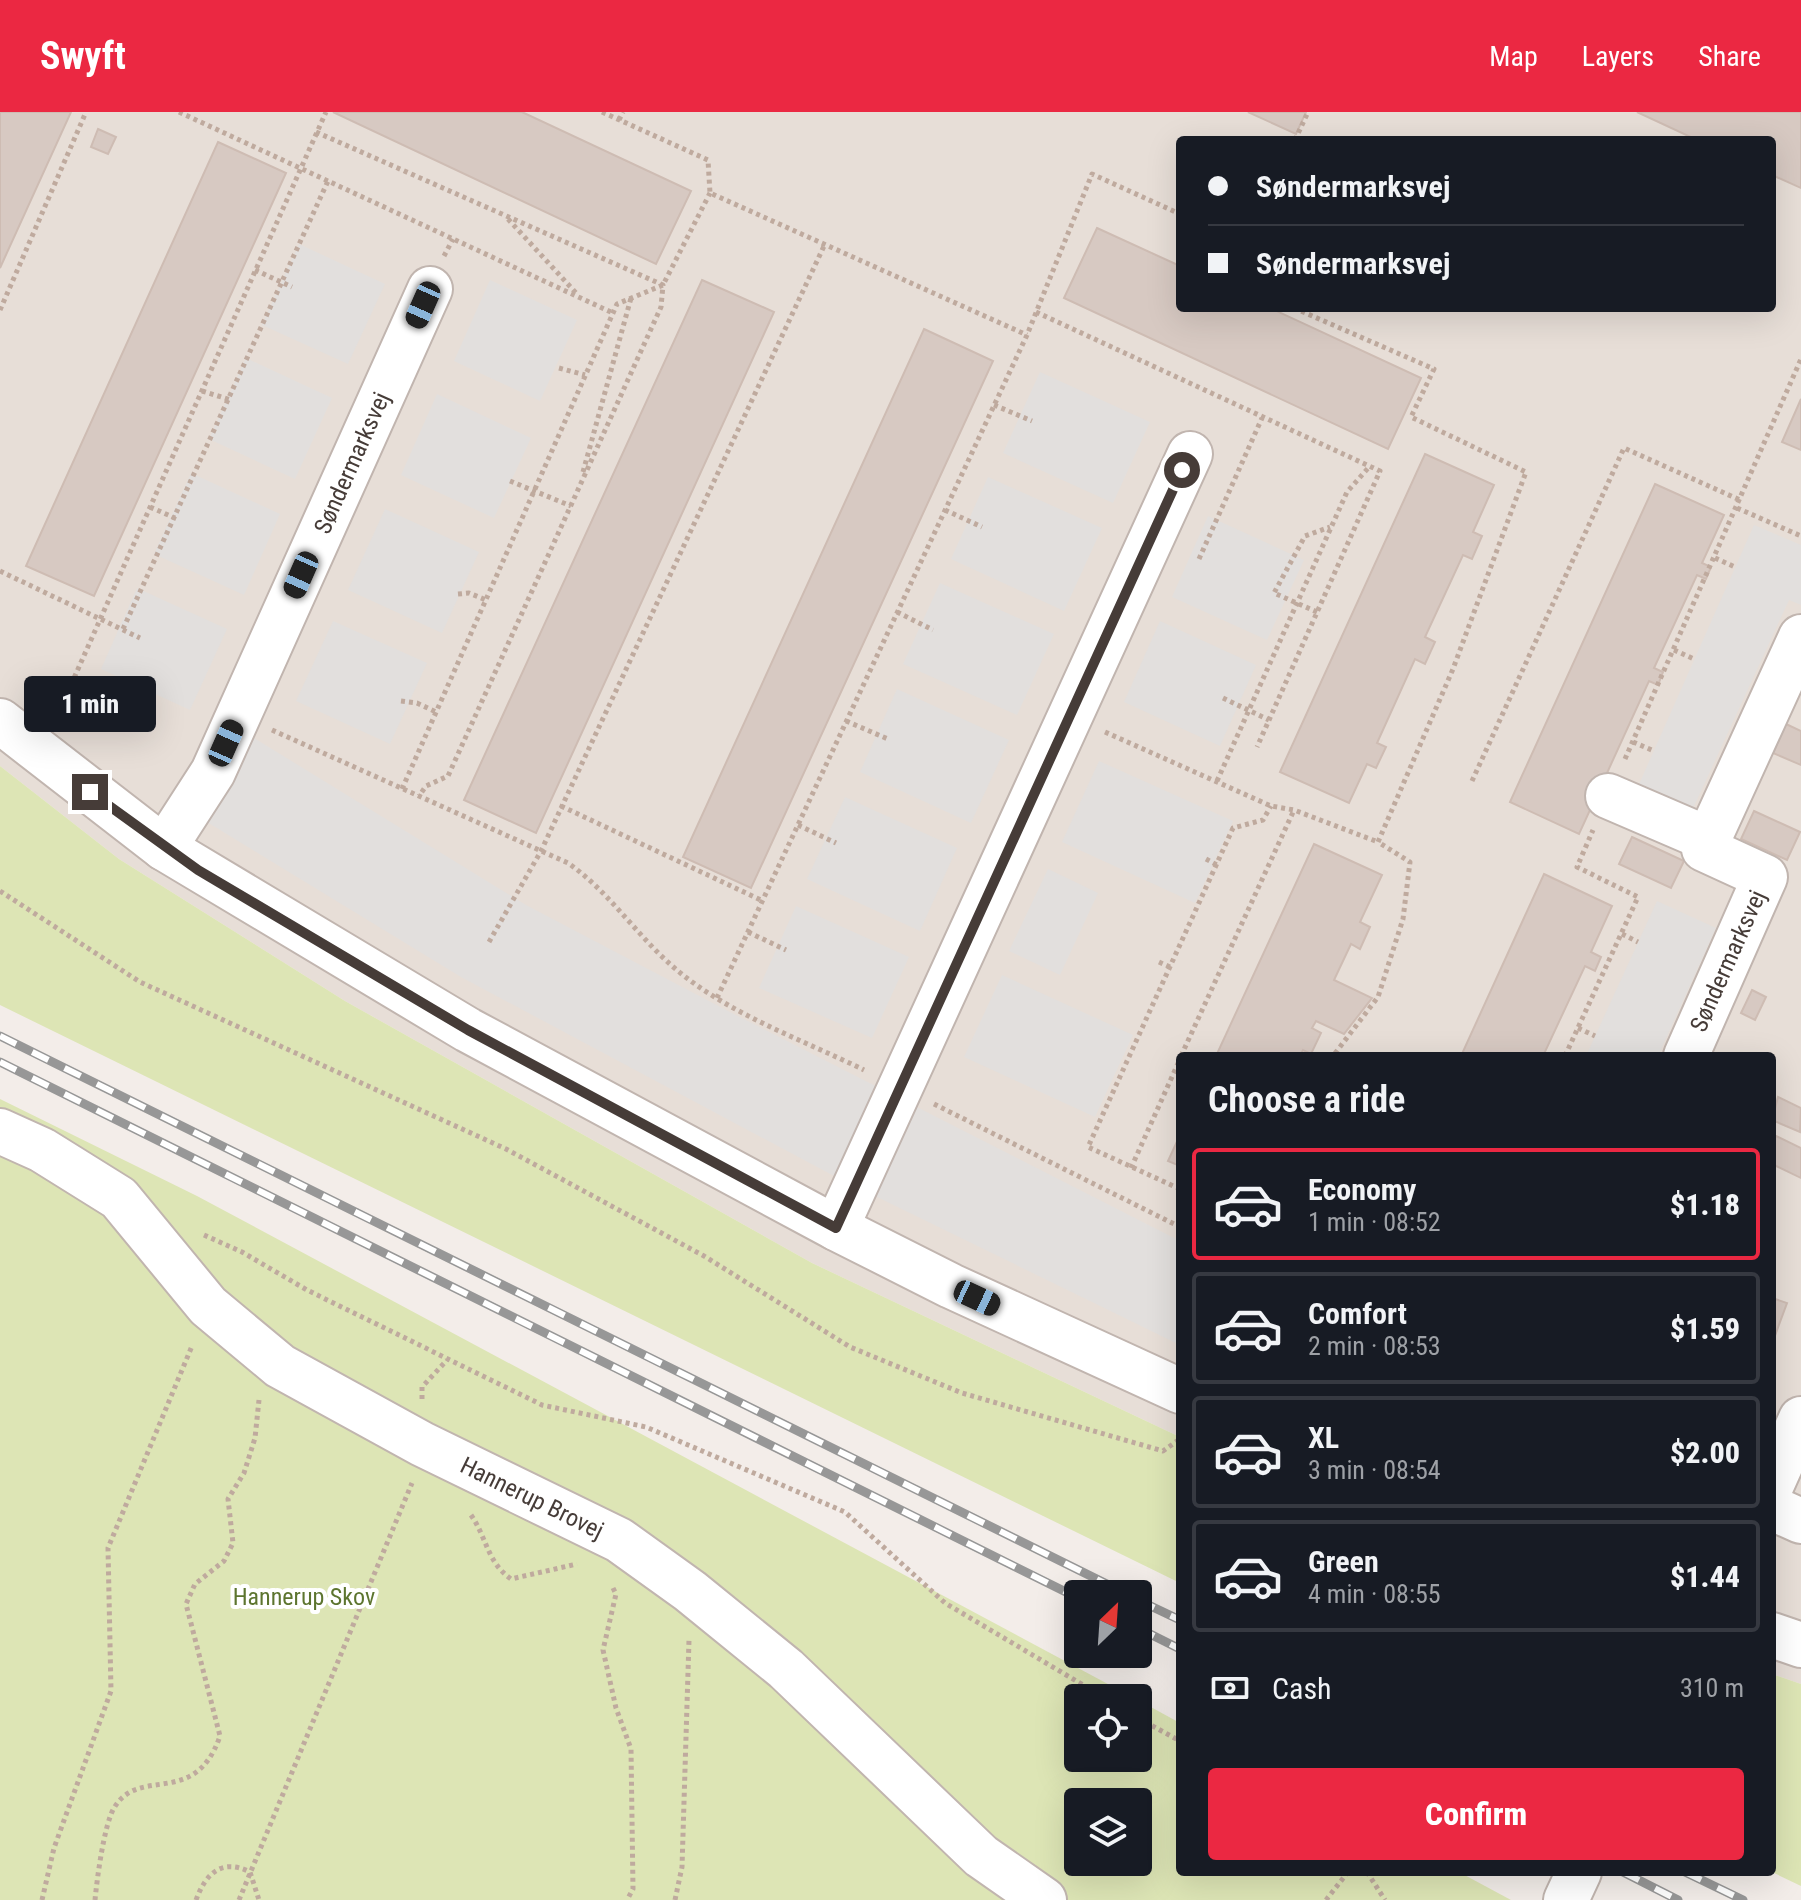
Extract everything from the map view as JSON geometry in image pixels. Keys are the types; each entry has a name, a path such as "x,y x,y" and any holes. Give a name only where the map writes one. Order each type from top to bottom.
{"street":[{"name":"Søndermarksvej","path":"164,848 213,772 430,289"},
{"path":"836,1228 1190,454"},
{"path":"1608,796 1708,839 1801,637"},
{"path":"0,721 164,848 468,1030 836,1228 951,1286 1176,1389"},
{"name":"Søndermarksvej","path":"1688,1052 1765,877 1704,849 1708,839"},
{"name":"Hannerup Brovej","path":"0,1131 42,1150 119,1198 208,1306 274,1361 422,1444 619,1540 690,1591 786,1669 981,1856 1044,1900"},
{"path":"1776,1475 1801,1419"},
{"path":"1776,1510 1801,1521"},
{"path":"1776,1636 1801,1645"},
{"path":"1566,1900 1577,1876"}],"path":[{"path":"0,310 86,112"},
{"path":"179,112 613,313"},
{"path":"40,755 326,112"},
{"path":"419,796 426,786 448,776 661,307 663,285 710,193 708,160 602,112"},
{"path":"619,120 623,112"},
{"path":"1297,136 1308,112"},
{"path":"316,132 663,285"},
{"path":"717,998 1027,335 1092,174 1176,212"},
{"path":"123,629 328,181"},
{"path":"710,193 1027,335"},
{"path":"505,216 579,297"},
{"path":"489,942 541,851 825,244"},
{"path":"255,270 292,287"},
{"path":"402,789 617,304 663,285"},
{"path":"579,488 631,298"},
{"path":"1036,312 1380,471 1257,747"},
{"path":"1303,312 1434,369 1411,417 1526,472 1453,669 1378,842"},
{"path":"1472,781 1624,448 1740,500 1801,359"},
{"path":"559,368 585,375"},
{"path":"202,391 228,399"},
{"path":"994,405 1032,421"},
{"path":"1199,559 1262,418"},
{"path":"1217,781 1347,492 1370,466"},
{"path":"510,481 571,506"},
{"path":"150,507 175,518"},
{"path":"1737,508 1801,536"},
{"path":"945,510 982,527"},
{"path":"1317,612 1274,593 1305,536 1331,526"},
{"path":"1715,558 1735,567"},
{"path":"0,571 140,638"},
{"path":"458,594 469,593 486,600"},
{"path":"897,612 933,630"},
{"path":"1674,650 1694,659"},
{"path":"1223,698 1269,720"},
{"path":"401,701 417,703 436,712"},
{"path":"239,715 568,863 596,882 679,972 717,998 1176,1225"},
{"path":"1070,716 1271,806 1294,810 1378,842 1410,862 1403,919 1378,997 1336,1052"},
{"path":"846,721 888,739"},
{"path":"1633,742 1654,751"},
{"path":"561,806 763,901"},
{"path":"1176,1187 1088,1147 1233,828 1263,820 1271,806"},
{"path":"1184,1052 1294,810"},
{"path":"798,825 836,843"},
{"path":"1206,859 1217,865"},
{"path":"0,891 140,982 506,1149 704,1256 850,1347 962,1393 1163,1451 1176,1442"},
{"path":"748,932 786,950"},
{"path":"1622,934 1638,942"},
{"path":"1159,962 1170,967"},
{"path":"1578,1028 1595,1036"},
{"path":"1131,1168 1176,1069"},
{"path":"1110,1072 1120,1077"},
{"path":"201,1234 542,1405 646,1427 845,1512 945,1603 1081,1684"},
{"path":"42,1900 54,1848 111,1691 108,1548 208,1306"},
{"path":"95,1900 113,1810 133,1791 197,1775 214,1754 220,1736 186,1604 195,1584 224,1561 233,1543 228,1499 244,1473 255,1438 258,1403 274,1361"},
{"path":"239,1900 415,1475"},
{"path":"460,1506 483,1532 496,1568 511,1579 577,1564 585,1566"},
{"path":"609,1578 616,1594 603,1650 616,1708 631,1749 633,1889 627,1900"},
{"path":"675,1900 682,1867 690,1591"},
{"path":"1152,1726 1176,1739"},
{"path":"196,1900 203,1880 218,1868 235,1865 250,1872 259,1900"},
{"path":"1326,1900 1345,1876"},
{"path":"1370,1876 1385,1900"}],"shaded area":[{"path":"0,112 1801,112 1801,1684 1776,1675 1776,1052 1176,1052 1176,1435 812,1263 345,1001 119,859 0,766"},
{"path":"299,244 385,284 348,364 262,325"},
{"path":"490,280 577,320 540,401 454,361"},
{"path":"246,358 332,398 295,479 209,439"},
{"path":"1040,372 1150,422 1113,503 1003,453"},
{"path":"437,394 531,438 494,518 401,475"},
{"path":"191,473 280,514 244,595 154,554"},
{"path":"988,477 1102,528 1064,611 951,559"},
{"path":"385,509 479,552 442,633 348,590"},
{"path":"1208,516 1304,560 1267,640 1172,597"},
{"path":"1754,525 1801,545 1801,605 1789,600 1690,815 1636,791"},
{"path":"940,583 1054,634 1017,715 903,664"},
{"path":"137,588 227,629 190,710 101,669"},
{"path":"333,621 427,663 390,744 296,701"},
{"path":"1160,621 1256,665 1220,746 1124,702"},
{"path":"897,689 1009,740 971,823 860,772"},
{"path":"254,738 526,905 1176,1239 1176,1343 834,1176 461,977 207,822"},
{"path":"1099,761 1233,821 1195,903 1062,842"},
{"path":"845,797 957,848 920,931 807,879"},
{"path":"1048,869 1098,893 1060,975 1009,951"},
{"path":"1657,901 1716,928 1660,1052 1588,1052"},
{"path":"796,906 909,957 872,1038 759,988"},
{"path":"1002,975 1133,1035 1095,1117 964,1057"}],"green space":[{"path":"0,766 119,859 345,1001 812,1263 1176,1435 1176,1581 0,1005"},
{"name":"Hannerup Skov","path":"0,1099 197,1196 1064,1660 1064,1668 1078,1668 1108,1684 1064,1684 1064,1772 1152,1772 1152,1708 1176,1721 1176,1876 1466,1876 1511,1900 0,1900"},
{"path":"1776,1675 1801,1684 1801,1886 1776,1874"}],"building":[{"path":"0,112 71,112 0,268"},
{"path":"333,112 522,112 691,191 656,264"},
{"path":"1248,112 1306,112 1296,134"},
{"path":"1637,112 1801,112 1801,188 1776,177 1776,136 1688,136"},
{"path":"98,129 116,137 108,154 91,147"},
{"path":"218,142 286,173 94,596 26,566"},
{"path":"1097,228 1176,264 1176,312 1279,312 1421,378 1388,449 1064,298"},
{"path":"702,280 774,312 536,833 464,800"},
{"path":"924,329 993,361 751,888 683,857"},
{"path":"1801,399 1801,450 1782,442"},
{"path":"1425,454 1494,485 1473,532 1482,536 1472,559 1463,555 1425,637 1435,642 1425,664 1415,659 1377,743 1386,747 1376,768 1367,764 1349,803 1280,772"},
{"path":"1655,484 1724,515 1702,563 1711,567 1706,579 1697,575 1654,668 1663,672 1658,685 1649,681 1607,773 1615,777 1601,786 1579,834 1510,802"},
{"path":"1786,724 1801,731 1801,765 1773,753"},
{"path":"1754,811 1800,832 1787,860 1741,839"},
{"path":"1632,837 1684,861 1671,888 1619,864"},
{"path":"1314,844 1382,875 1360,922 1370,927 1360,949 1351,944 1334,980 1372,998 1344,1034 1316,1021 1312,1028 1321,1033 1312,1052 1218,1052"},
{"path":"1544,874 1612,906 1591,952 1601,957 1595,971 1585,966 1545,1052 1463,1052"},
{"path":"1752,990 1766,997 1755,1020 1741,1013"},
{"path":"1778,1097 1801,1108 1800,1132 1776,1122"},
{"path":"1776,1136 1801,1148 1801,1178 1776,1166"},
{"path":"1176,1144 1176,1164 1168,1161"},
{"path":"1776,1299 1787,1303 1776,1333"}],"railway":[{"path":"0,1036 1099,1580"},
{"path":"0,1062 1064,1591"},
{"path":"1152,1607 1176,1618"},
{"path":"1152,1635 1176,1647"},
{"path":"1631,1876 1678,1900"},
{"path":"1693,1876 1743,1900"}],"route":[{"path":"90,792 198,870 468,1030 836,1228 1182,470"}]}
